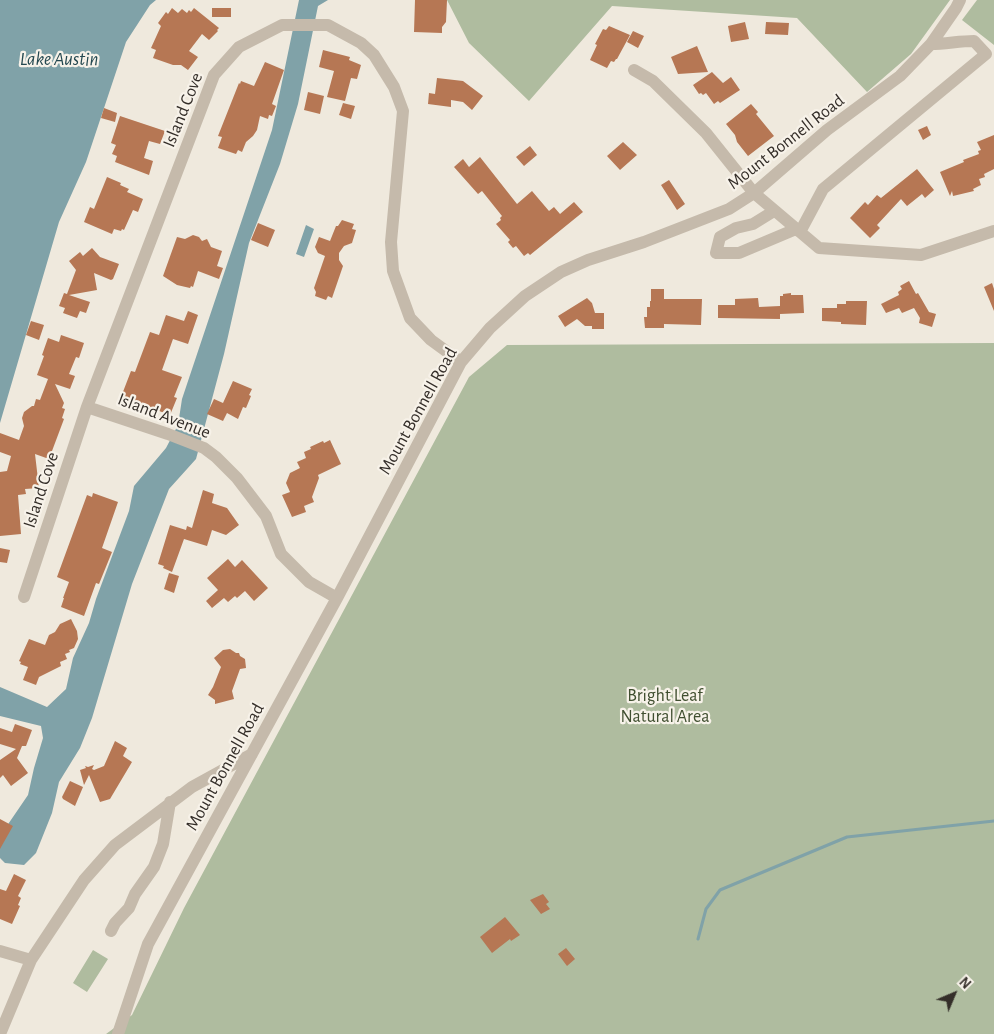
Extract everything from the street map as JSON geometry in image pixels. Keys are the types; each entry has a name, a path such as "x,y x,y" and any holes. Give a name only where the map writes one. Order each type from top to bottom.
{"street":[{"name":"Mount Bonnell Road","path":"118,1034 148,944 337,598 461,362 490,328 525,296 561,272 588,260 644,242 729,209 754,193 827,130 900,76 931,44 960,0"},
{"name":"Island Cove","path":"24,597 88,407 214,76 239,47 282,25 328,25 361,43 374,55 394,87 402,111 391,242 392,271 410,318 431,340 461,362"},
{"path":"774,211 752,224 736,228 720,237 716,253 739,253 798,231 823,189 986,54 974,41 931,44"},
{"path":"634,70 653,81 706,133 754,193 819,248 921,255 994,231"},
{"name":"Island Avenue","path":"88,407 168,434 204,448 216,456 237,478 266,516 281,554 309,582 337,598"},
{"path":"0,1034 31,960 90,873 115,845 192,787 252,754"},
{"path":"110,931 129,908 154,867 163,844 170,802"},
{"path":"0,951 31,960"}],"green space":[{"path":"447,0 950,0 911,54 867,92 797,18 612,6 529,101 469,43"},
{"path":"977,0 994,0 994,45 962,20"},
{"name":"Bright Leaf Natural Area","path":"994,343 994,1034 106,1034 132,1015 184,908 469,377 507,345"},
{"path":"93,950 108,959 87,992 73,983"}],"water":[{"name":"Lake Austin","path":"0,0 156,0 150,5 126,42 86,162 59,222 0,423"},
{"path":"299,0 328,0 318,6 298,104 280,164 249,243 224,354 196,459 169,489 132,584 92,718 80,748 59,782 52,813 36,853 24,865 5,863 0,858 0,836 28,795 43,738 41,726 0,716 0,687 47,707 66,689 73,658 89,623 129,511 134,486 166,448 178,425 182,399 272,130"},
{"path":"306,225 314,229 304,257 296,254"}],"building":[{"path":"415,0 447,0 446,22 442,27 442,33 414,32"},
{"path":"172,8 178,13 182,9 187,13 189,10 191,12 194,8 219,28 209,40 202,34 189,51 198,57 188,70 181,65 173,65 153,58 156,50 151,48 161,26 158,23 166,12 168,14"},
{"path":"212,8 231,8 231,17 212,17"},
{"path":"745,22 749,39 731,42 728,26"},
{"path":"766,22 789,23 788,35 765,34"},
{"path":"609,26 630,35 617,59 614,62 611,61 607,68 590,60 597,45 595,44 603,29 606,30"},
{"path":"633,31 644,36 638,48 627,42"},
{"path":"697,46 708,72 678,74 671,57"},
{"path":"323,50 350,57 349,60 361,65 357,79 351,78 345,101 327,97 334,71 319,67"},
{"path":"265,62 284,70 272,104 276,106 272,116 269,115 268,119 260,116 257,130 246,142 242,152 238,150 236,154 218,148 222,137 218,136 239,83 241,81 254,86"},
{"path":"712,72 723,83 731,77 740,90 720,103 718,101 714,104 706,93 703,95 699,94 693,85"},
{"path":"437,78 463,81 483,96 472,110 463,102 451,100 451,107 428,104 429,93 435,94"},
{"path":"308,92 324,96 320,114 304,110"},
{"path":"343,103 355,106 351,119 339,115"},
{"path":"751,104 758,112 756,114 774,136 748,156 726,124"},
{"path":"104,108 117,113 115,122 101,118"},
{"path":"120,116 165,131 160,144 149,141 144,158 153,161 149,175 115,162 117,156 112,154 116,145 111,143"},
{"path":"927,126 931,135 923,140 918,130"},
{"path":"994,135 994,169 984,174 985,177 979,179 981,185 973,189 974,191 953,196 952,191 950,196 940,172 979,154 978,151 981,150 977,142"},
{"path":"623,142 637,155 620,170 607,156"},
{"path":"530,146 537,155 524,166 516,157"},
{"path":"480,157 517,204 532,191 549,211 554,207 560,214 574,202 583,212 530,255 528,253 524,256 516,246 513,248 508,242 510,240 496,224 501,220 502,216 482,191 478,194 454,167 463,159 469,167"},
{"path":"917,169 934,190 925,198 922,194 907,206 901,199 877,225 880,228 870,238 850,218 865,202 868,205 877,195 881,198"},
{"path":"107,177 129,189 127,192 143,199 138,212 133,210 124,230 114,229 112,234 84,222 90,207 94,209"},
{"path":"669,180 685,204 677,210 661,185"},
{"path":"342,220 354,224 352,229 356,230 352,243 344,246 339,253 339,260 343,266 332,298 328,296 326,300 315,296 314,288 325,256 318,253 315,247 319,237 330,241 336,226"},
{"path":"258,223 275,230 268,247 251,240"},
{"path":"193,235 199,237 202,241 207,239 211,247 222,251 217,266 223,268 219,279 198,271 193,287 191,286 190,288 177,285 163,276 177,237 185,239"},
{"path":"92,248 100,257 119,264 111,280 94,273 97,290 69,295 90,302 86,313 80,311 77,318 63,313 65,308 59,306 64,293 67,294 76,270 69,261 80,252 83,256"},
{"path":"909,281 929,312 936,314 932,327 919,323 920,318 914,308 902,313 899,308 886,313 881,304 899,295 898,292 902,289 900,286"},
{"path":"992,283 994,289 994,311 984,287"},
{"path":"651,289 664,289 664,299 702,299 701,325 664,324 664,328 645,328 644,317 647,317 647,307 650,307"},
{"path":"791,293 791,295 803,295 804,313 780,314 780,319 718,318 718,305 735,305 735,299 758,298 759,307 780,306 780,296"},
{"path":"587,298 592,303 595,313 604,313 604,329 592,329 592,326 585,326 577,319 565,327 558,316"},
{"path":"846,301 867,301 866,325 822,321 822,308 837,308 837,304 846,304"},
{"path":"188,311 198,315 188,344 173,339 162,370 182,377 174,397 177,398 170,415 121,397 131,371 135,372 150,332 159,335 166,315 184,321"},
{"path":"31,321 44,325 39,340 26,335"},
{"path":"61,335 84,343 79,358 76,357 69,374 75,376 70,389 55,384 64,403 62,408 65,409 62,418 64,419 49,459 35,454 39,488 25,489 26,494 18,495 21,534 0,536 0,472 7,471 11,456 0,452 0,433 19,440 24,426 22,418 24,412 34,406 36,399 40,400 48,379 37,375 48,338 59,342"},
{"path":"233,381 252,389 246,408 243,407 238,419 227,413 223,421 207,414 214,399 223,403"},
{"path":"330,440 341,464 318,475 319,478 312,497 314,502 304,506 306,512 292,517 282,495 290,492 286,483 290,473 300,468 297,462 306,458 304,452 311,449 310,447"},
{"path":"203,490 214,494 212,503 227,508 239,525 226,535 212,530 207,546 184,539 172,572 158,564 170,525 186,530 187,526 192,528"},
{"path":"93,493 118,502 102,548 112,552 99,584 96,583 84,616 61,607 69,582 57,577 87,495 92,497"},
{"path":"0,548 10,550 7,563 0,562"},
{"path":"228,559 235,567 242,560 268,588 254,601 245,591 237,598 235,596 228,602 224,598 212,608 206,601 218,590 207,578"},
{"path":"169,573 179,576 174,593 164,589"},
{"path":"71,619 77,631 78,639 74,648 65,654 67,659 60,662 61,666 39,677 36,685 23,680 28,667 20,664 21,662 19,661 29,639 45,645 49,635 55,632 60,624"},
{"path":"230,649 239,653 245,659 246,668 240,669 232,691 234,699 215,704 215,700 208,695 221,667 214,658 223,650"},
{"path":"15,724 32,730 26,746 22,746 17,758 28,773 11,786 3,775 0,778 0,760 16,749 0,744 0,728 12,732"},
{"path":"115,741 127,748 123,756 132,762 110,799 100,802 89,775 84,785 80,770 86,768 85,766 94,765 92,769 94,770 104,766"},
{"path":"70,781 83,787 75,806 62,797"},
{"path":"0,819 13,826 0,849"},
{"path":"14,874 26,880 18,896 21,898 18,905 20,906 12,924 0,919 0,889 6,891"},
{"path":"543,894 549,902 546,904 550,909 541,914 530,900"},
{"path":"505,917 520,935 511,941 510,939 492,953 480,937"},
{"path":"566,948 575,959 567,966 558,954"}],"waterway":[{"path":"698,939 706,909 720,890 847,837 994,821"}]}
